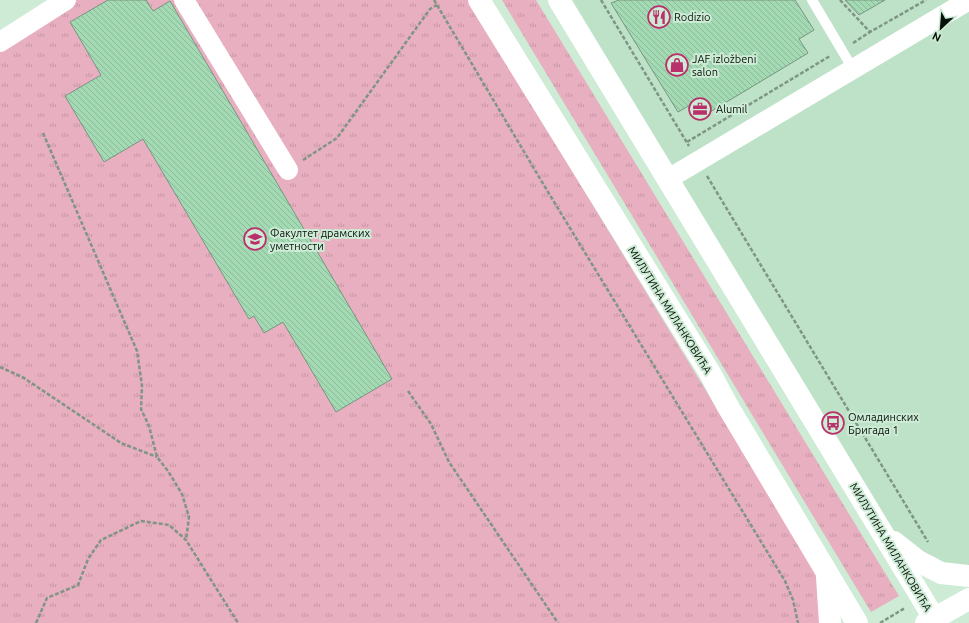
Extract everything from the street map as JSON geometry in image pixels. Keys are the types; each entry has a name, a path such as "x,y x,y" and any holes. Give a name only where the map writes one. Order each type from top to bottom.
{"street":[{"path":"0,42 66,0"},
{"path":"184,0 288,170"},
{"name":"МИЛУТИНА МИЛАНКОВИЋА","path":"479,0 710,373 727,405 857,623"},
{"name":"МИЛУТИНА МИЛАНКОВИЋА","path":"559,0 882,532 932,621"},
{"path":"668,179 969,0"},
{"path":"882,532 918,561 941,573 969,576"},
{"path":"827,574 830,623"},
{"path":"932,621 969,598"}],"lane":[{"path":"812,0 853,69"}],"path":[{"path":"434,0 545,187 785,581 793,600 798,623"},
{"path":"601,0 930,546"},
{"path":"840,0 870,32"},
{"path":"687,142 926,0"},
{"path":"288,170 337,138 430,9 437,5"},
{"path":"43,133 137,352 142,386 141,409 149,426 157,457 168,470 182,494 189,517 186,540"},
{"path":"0,367 24,378 120,444 157,457"},
{"path":"408,391 431,424 449,462 558,623"},
{"path":"36,623 47,598 78,585 88,559 101,540 141,521 169,525 186,540 238,623"}],"shaded area":[{"path":"559,0 969,0 969,572 955,573 885,531"}],"green space":[{"path":"50,0 468,0 817,573 820,623 0,623 0,31"},
{"path":"502,0 536,0 899,596 871,612"}],"building":[{"name":"Факултет драмских уметности","path":"108,0 146,0 153,11 170,1 392,379 336,412 283,322 264,333 254,316 249,319 143,139 104,162 65,96 101,75 70,22"},
{"path":"619,0 795,0 814,30 799,39 808,53 700,118 692,104 678,112 611,3"},
{"path":"845,0 885,0 859,15"}],"place":[{"name":"Rodizio","path":"659,17"},
{"name":"JAF izložbeni salon","path":"677,65"},
{"name":"Alumil","path":"700,109"},
{"name":"Факултет драмских уметности","path":"255,239"},
{"name":"Омладинских Бригада 1","path":"833,423"}]}
